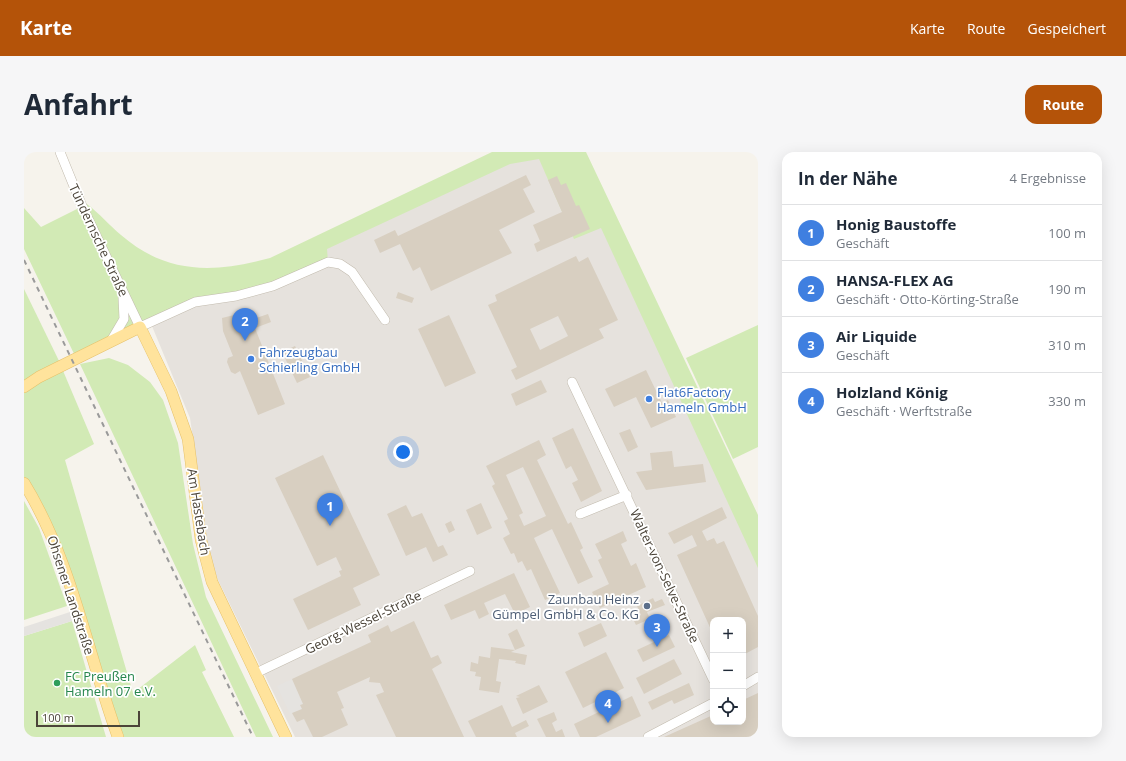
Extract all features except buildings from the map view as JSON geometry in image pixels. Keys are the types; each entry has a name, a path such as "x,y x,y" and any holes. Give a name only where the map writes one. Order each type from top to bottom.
{"main road":[{"path":"24,387 39,377 140,327"},
{"name":"Am Hastebach","path":"140,327 171,391 188,439 201,540 212,582 286,737"},
{"name":"Ohsener Landstraße","path":"24,483 46,522 71,586 118,737"}],"street":[{"name":"Tündernsche Straße","path":"60,152 74,188 140,327"},
{"path":"140,327 195,302 236,296 273,286 328,262 340,264 352,272 385,320"},
{"path":"111,341 124,319 124,306 121,288"},
{"name":"Walter-von-Selve-Straße","path":"572,382 627,495 710,673"},
{"name":"Walter-von-Selve-Straße","path":"580,514 627,495"},
{"name":"Georg-Wessel-Straße","path":"256,673 470,571"},
{"path":"746,684 758,678"},
{"path":"648,737 710,705"}],"shaded area":[{"path":"516,152 578,152 758,522 758,737 295,737 217,578 205,539 202,501 190,418 147,314"},
{"path":"70,612 72,621 24,636 24,627"},
{"path":"292,679 303,704 301,705 302,709 290,714 277,686"}],"green space":[{"path":"492,152 586,152 758,515 758,568 601,228 574,239 539,159 510,164 327,249 328,262 272,286 195,302 76,358 24,249 24,208 41,227 87,204 121,235 138,248 156,258 174,264 192,267 211,268 250,263 270,258"},
{"path":"24,289 61,365 24,386"},
{"path":"758,325 758,447 733,459 686,358"},
{"path":"109,358 128,365 150,382 163,400 178,443 193,544 206,597 273,737 256,737 80,364"},
{"path":"61,366 94,444 65,460 133,693 195,645 206,670 202,672 234,737 118,737 72,586 24,482 24,387"},
{"path":"24,501 39,528 67,606 24,620"},
{"name":"FC Preußen Hameln 07 e.V.","path":"72,621 106,737 24,737 24,636"}],"railway":[{"path":"24,260 253,737"}],"place":[{"name":"HANSA-FLEX AG","path":"245,341"},
{"name":"Fahrzeugbau Schierling GmbH","path":"251,359"},
{"name":"Flat6Factory Hameln GmbH","path":"649,399"},
{"name":"Honig Baustoffe","path":"330,526"},
{"name":"Zaunbau Heinz Gümpel GmbH & Co. KG","path":"647,606"},
{"name":"Air Liquide","path":"657,647"},
{"name":"FC Preußen Hameln 07 e.V.","path":"57,683"},
{"name":"Holzland König","path":"608,723"}]}
